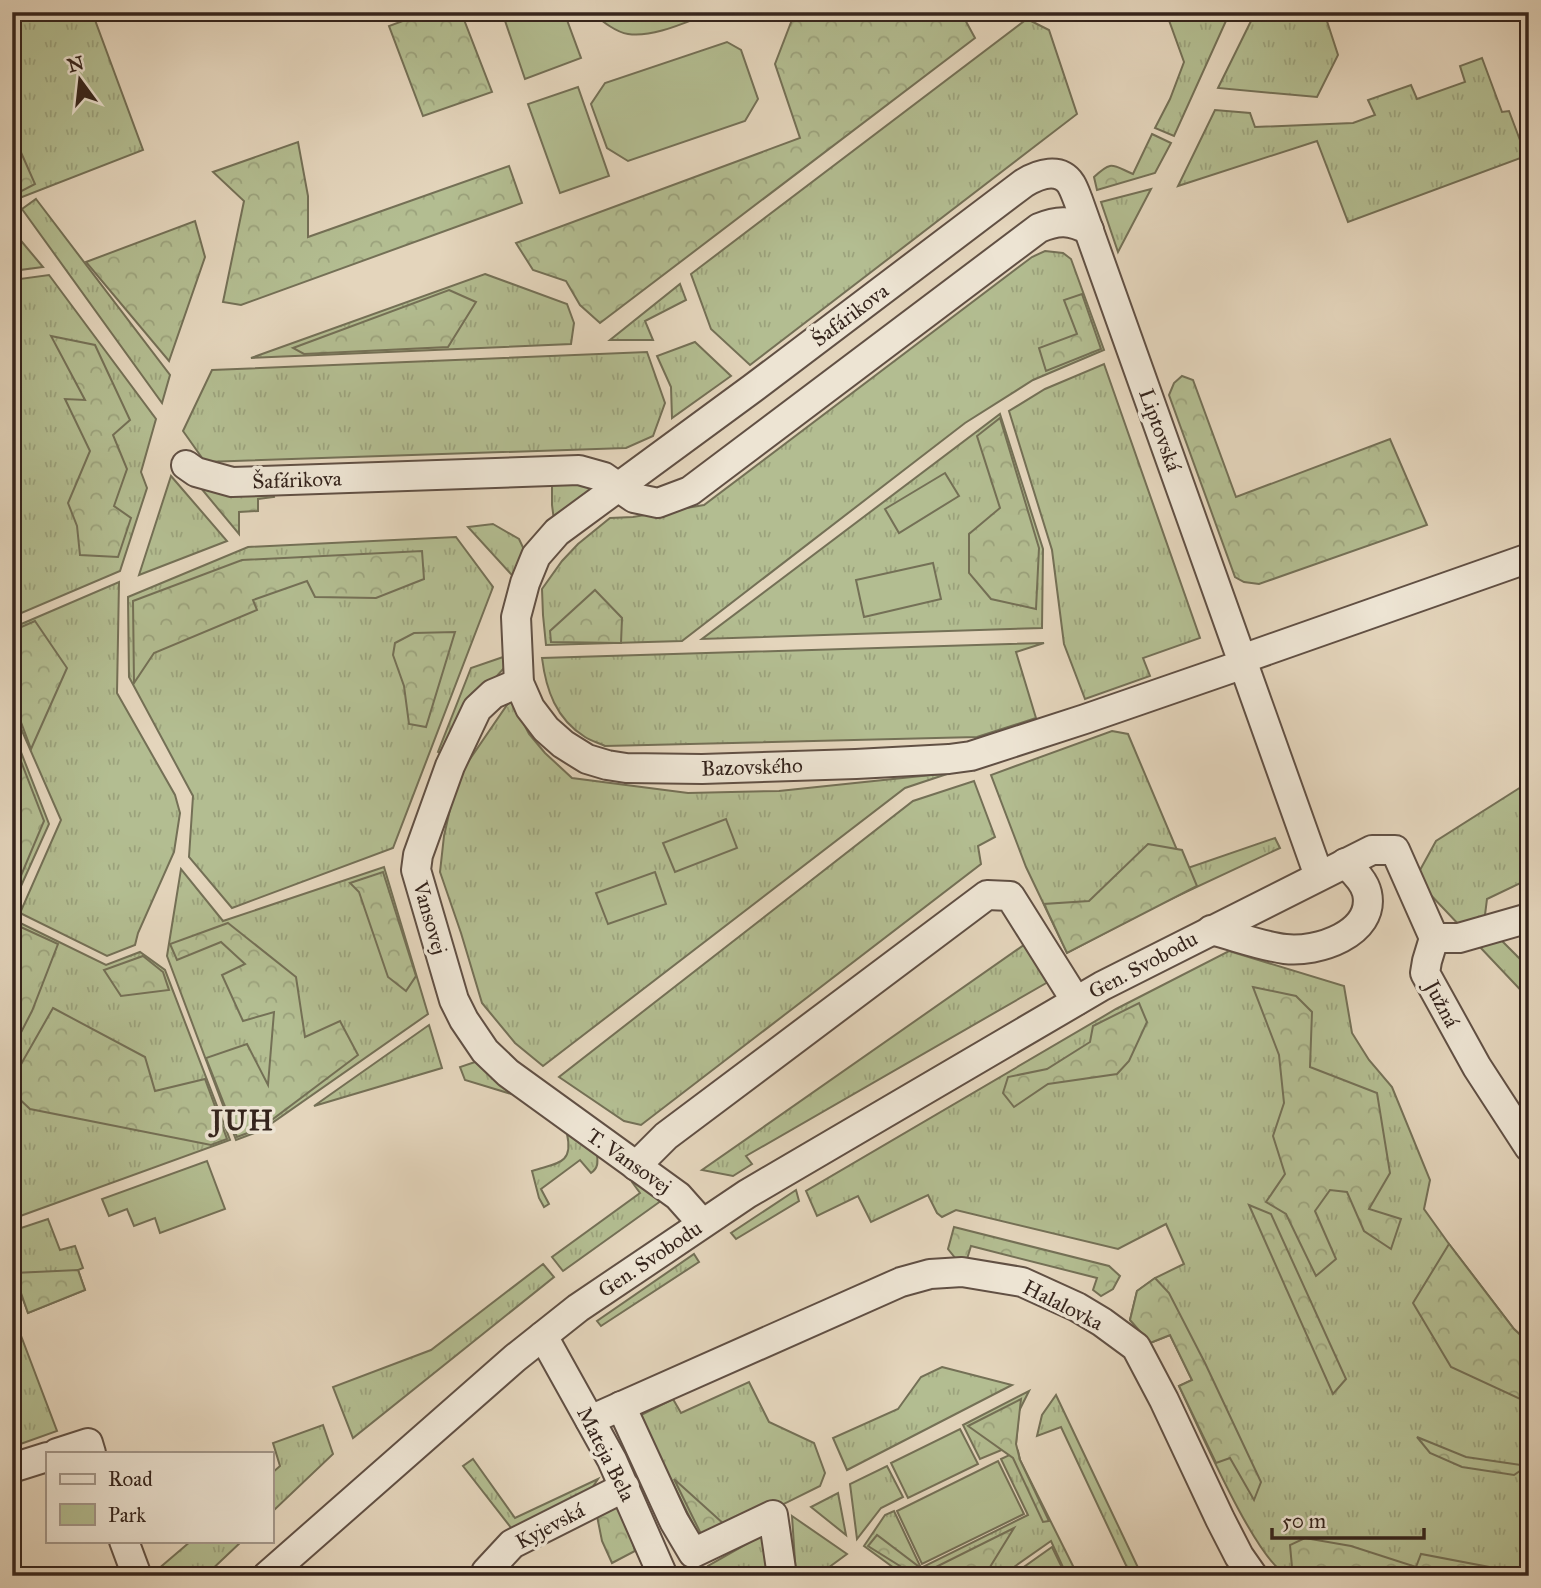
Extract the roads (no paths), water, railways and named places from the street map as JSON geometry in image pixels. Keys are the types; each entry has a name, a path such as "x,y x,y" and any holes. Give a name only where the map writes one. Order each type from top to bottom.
{"street":[{"name":"Šafárikova","path":"617,487 1024,183 1050,173 1061,175 1070,182 1078,201"},
{"name":"Liptovská","path":"1078,201 1319,876"},
{"name":"Šafárikova","path":"186,465 195,472 232,482 579,470 604,477 634,498 658,503 690,491 1039,228 1055,221 1089,230"},
{"name":"Bazovského","path":"617,487 557,532 537,556 524,583 516,618 519,683 530,708 545,729 587,759 616,767 702,769 936,760 971,756 1085,719 1243,661"},
{"path":"1243,661 1529,558"},
{"name":"Vansovej","path":"519,683 493,694 477,709 450,766 418,855 416,870 453,1000 464,1020 485,1051 551,1105"},
{"path":"1319,876 1372,850 1395,850 1434,938 1459,938 1529,918"},
{"name":"Gen. Svobodu","path":"1211,930 1287,949 1321,947 1338,939 1363,920 1368,904 1367,891 1361,879 1345,863"},
{"name":"Gen. Svobodu","path":"267,1576 515,1358 578,1308 702,1223 1076,1001 1319,876"},
{"name":"Gen. Svobodu","path":"636,1166 666,1136 987,895 1010,896 1076,1001"},
{"name":"Južná","path":"1434,938 1425,973 1476,1068 1529,1147"},
{"name":"T. Vansovej","path":"551,1105 678,1196 702,1223"},
{"name":"Halalovka","path":"590,1420 901,1282 930,1274 962,1272 1022,1282 1077,1307 1136,1347 1220,1519 1253,1576"},
{"name":"Mateja Bela","path":"543,1336 625,1487 663,1576"},
{"path":"621,1406 674,1521 692,1553 773,1515 782,1576"},
{"path":"64,1452 90,1448"},
{"path":"12,1468 46,1457"},
{"name":"Kyjevská","path":"485,1576 512,1544 625,1487"},
{"path":"124,1542 137,1576"}],"district":[{"name":"JUH","path":"243,1120"}]}
